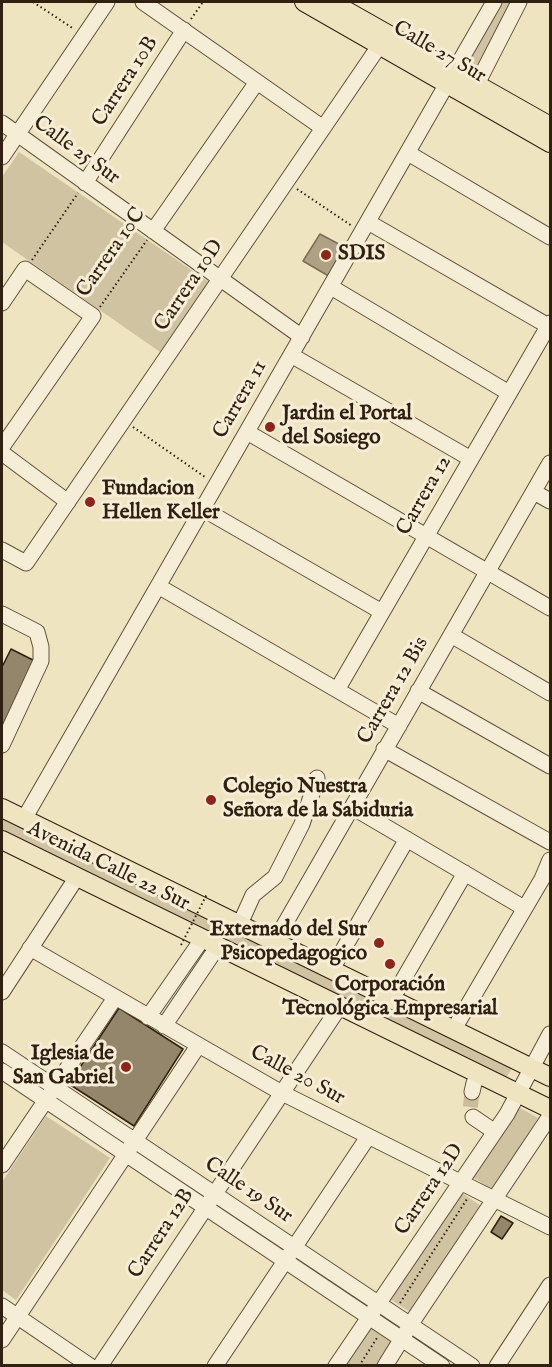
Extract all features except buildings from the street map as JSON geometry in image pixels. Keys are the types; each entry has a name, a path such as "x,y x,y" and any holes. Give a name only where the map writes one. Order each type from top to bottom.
{"main road":[{"name":"Calle 27 Sur","path":"304,2 384,39 549,134"},
{"name":"Calle 27 Sur","path":"331,2 384,39"},
{"name":"Calle 27 Sur","path":"452,77 477,84 549,134"},
{"name":"Avenida Calle 22 Sur","path":"2,808 550,1077"},
{"name":"Avenida Calle 22 Sur","path":"2,840 550,1109"}],"street":[{"path":"2,157 107,2"},
{"path":"143,2 323,128"},
{"name":"Carrera 11","path":"24,819 494,2"},
{"path":"477,84 519,2"},
{"name":"Carrera 10B","path":"85,183 184,30"},
{"name":"Carrera 10D","path":"2,550 26,563 384,39"},
{"name":"Carrera 10C","path":"153,231 257,82"},
{"name":"Calle 25 Sur","path":"2,123 302,337"},
{"path":"408,153 550,237"},
{"path":"365,227 550,325"},
{"path":"2,303 25,269 93,316"},
{"path":"331,287 509,393"},
{"name":"Carrera 10C","path":"2,447 93,316"},
{"name":"Carrera 12","path":"337,690 550,325"},
{"path":"291,356 471,459"},
{"path":"247,432 550,608"},
{"path":"2,453 68,502"},
{"name":"Carrera 12 Bis","path":"275,942 550,463"},
{"path":"534,492 550,501"},
{"path":"203,509 382,612"},
{"path":"158,586 399,726"},
{"path":"2,614 37,632 41,647 41,661 2,745"},
{"path":"451,635 550,693"},
{"path":"418,691 550,766"},
{"path":"384,749 550,842"},
{"path":"240,924 253,895 275,877 302,824 317,778"},
{"path":"352,807 524,908"},
{"path":"332,969 407,839"},
{"path":"454,1029 524,908 546,882 550,860"},
{"path":"392,999 465,873"},
{"path":"2,992 77,877"},
{"path":"148,1017 210,942"},
{"path":"164,1026 210,942"},
{"name":"Calle 20 Sur","path":"30,948 282,1093 550,1227"},
{"path":"2,1165 115,998"},
{"name":"Carrera 12B","path":"100,1365 340,1006"},
{"name":"Carrera 12D","path":"336,1365 369,1316 467,1186 550,1034"},
{"path":"2,1340 198,1046"},
{"name":"Calle 19 Sur","path":"2,1052 472,1365"},
{"name":"Calle 19 Sur","path":"2,1071 442,1365"},
{"path":"472,1092 474,1083 480,1074"},
{"path":"385,1365 550,1116"},
{"path":"473,1117 495,1132"},
{"path":"215,1365 368,1137"},
{"path":"497,1365 550,1285"},
{"path":"2,1306 90,1365"}],"path":[{"path":"33,2 84,36"},
{"name":"Carrera 10B","path":"184,30 203,2"},
{"path":"286,182 365,227"},
{"path":"25,269 85,183"},
{"name":"Carrera 10C","path":"93,316 153,231"},
{"path":"123,420 216,485"},
{"path":"181,945 207,894"},
{"path":"393,1313 467,1186"},
{"path":"359,1365 385,1327"}],"shaded area":[{"path":"502,2 516,2 476,72 465,67"},
{"path":"19,152 209,282 160,352 2,242 2,177"},
{"name":"SDIS","path":"320,234 348,249 332,278 303,261"},
{"path":"2,818 512,1068 506,1078 2,831"},
{"path":"515,1105 538,1118 493,1190 471,1176"},
{"path":"46,1116 110,1158 16,1300 2,1290 2,1182"},
{"path":"457,1190 480,1205 410,1312 387,1297"},
{"path":"365,1324 393,1342 377,1365 338,1366"}],"tunnel":[{"path":"472,1092 470,1111 473,1117"}],"place":[{"name":"SDIS","path":"326,255"},
{"name":"Jardin el Portal del Sosiego","path":"270,427"},
{"name":"Fundacion Hellen Keller","path":"90,502"},
{"name":"Colegio Nuestra Señora de la Sabiduria","path":"211,800"},
{"name":"Externado del Sur Psicopedagogico","path":"379,943"},
{"name":"Corporación Tecnológica Empresarial","path":"390,964"},
{"name":"Iglesia de San Gabriel","path":"126,1067"}]}
